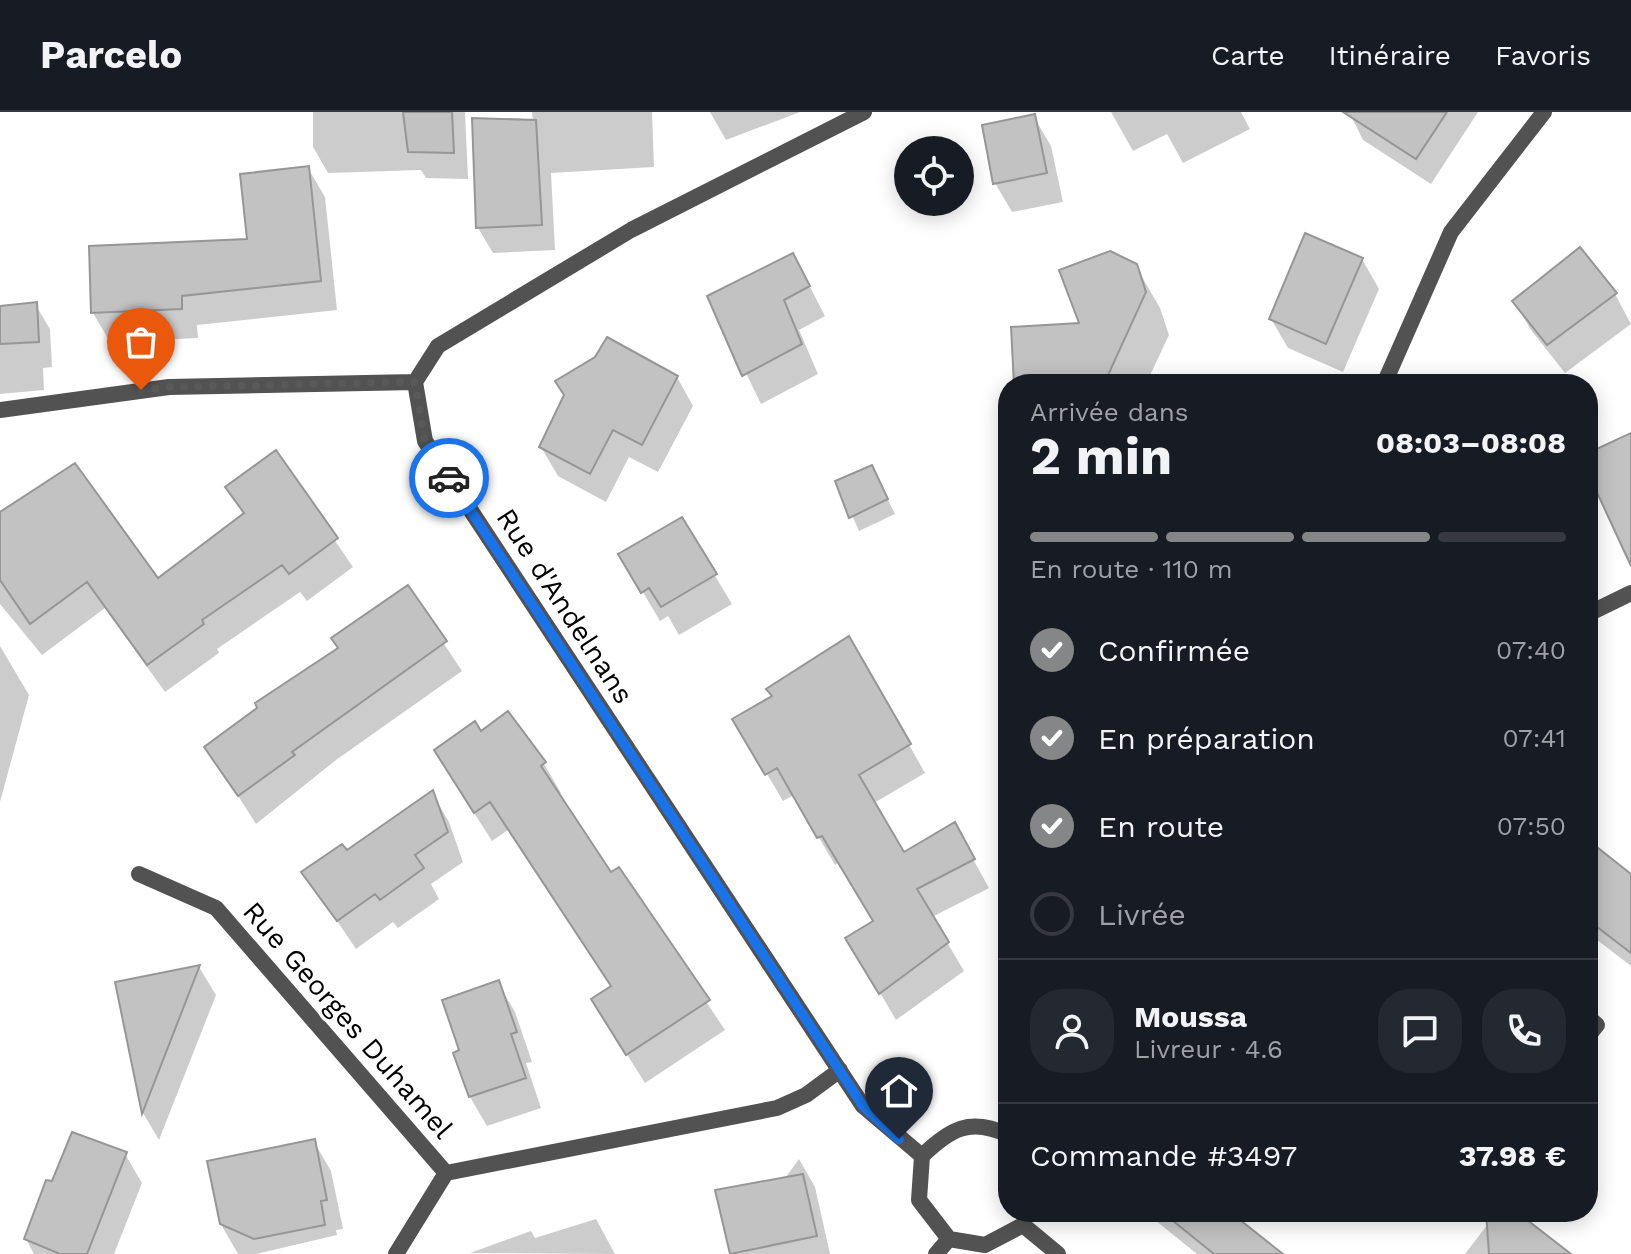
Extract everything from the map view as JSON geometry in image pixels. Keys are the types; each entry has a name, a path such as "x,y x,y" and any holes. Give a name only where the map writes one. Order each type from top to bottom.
{"street":[{"path":"0,410 169,387 415,382 438,346 631,230 864,112"},
{"path":"1388,374 1451,232 1544,112"},
{"name":"Rue d'Andelnans","path":"415,382 425,441 863,1106 922,1156"},
{"path":"1598,609 1631,593"},
{"name":"Rue Georges Duhamel","path":"139,874 216,908 446,1173 777,1108 806,1095 840,1070"},
{"path":"998,1130 986,1124 947,1132 922,1156 919,1200 949,1239 985,1245 1020,1222"},
{"path":"396,1254 446,1173"},
{"path":"1028,1222 1058,1254"},
{"path":"936,1254 949,1239"}],"building":[{"path":"403,112 452,112 454,153 408,152"},
{"path":"1343,112 1447,112 1416,159"},
{"path":"1035,114 1047,173 993,184 982,125"},
{"path":"472,118 536,120 542,225 476,228"},
{"path":"309,166 321,281 182,296 182,309 91,313 89,246 247,239 240,174"},
{"path":"1305,233 1363,258 1326,344 1269,319"},
{"path":"1580,247 1617,293 1547,345 1512,301"},
{"path":"1110,251 1137,264 1146,292 1109,374 1013,374 1011,327 1079,323 1059,270"},
{"path":"793,253 810,286 784,300 802,344 742,376 707,296"},
{"path":"37,302 39,342 0,344 0,306"},
{"path":"607,337 678,376 642,445 613,430 590,474 539,447 564,395 555,381 595,357"},
{"path":"1631,433 1631,566 1598,495 1598,448"},
{"path":"276,450 338,538 289,574 282,565 202,620 204,624 147,665 87,582 30,624 0,580 0,512 75,463 158,578 244,513 225,487"},
{"path":"872,465 888,499 849,518 835,481"},
{"path":"682,517 717,574 661,607 649,588 641,593 618,554"},
{"path":"408,585 447,641 292,752 295,755 238,796 204,747 257,708 255,703 338,648 331,638"},
{"path":"849,636 911,744 859,775 904,852 955,822 975,859 917,889 949,942 879,994 845,938 873,921 822,836 817,838 777,768 765,775 732,719 772,696 766,689"},
{"path":"508,711 546,762 541,766 611,872 619,867 710,1000 626,1055 591,999 611,986 490,802 474,813 434,750 475,721 481,731"},
{"path":"433,790 448,832 415,855 424,868 380,900 375,894 337,921 301,872 342,844 347,850"},
{"path":"1598,848 1631,874 1631,953 1598,928"},
{"path":"200,965 142,1114 115,982"},
{"path":"499,980 517,1032 511,1034 526,1078 469,1097 453,1053 459,1050 442,1000"},
{"path":"72,1132 127,1152 87,1254 60,1254 24,1239 46,1180 52,1181"},
{"path":"315,1139 327,1200 321,1201 325,1225 254,1239 220,1224 207,1161"},
{"path":"803,1174 817,1236 730,1254 715,1190"},
{"path":"1174,1222 1243,1222 1283,1254 1214,1254"},
{"path":"1487,1222 1530,1222 1571,1254 1489,1254"}],"way so far":[{"path":"141,390 415,382 425,441 449,478"}],"route":[{"path":"449,478 863,1106 899,1139"}]}
